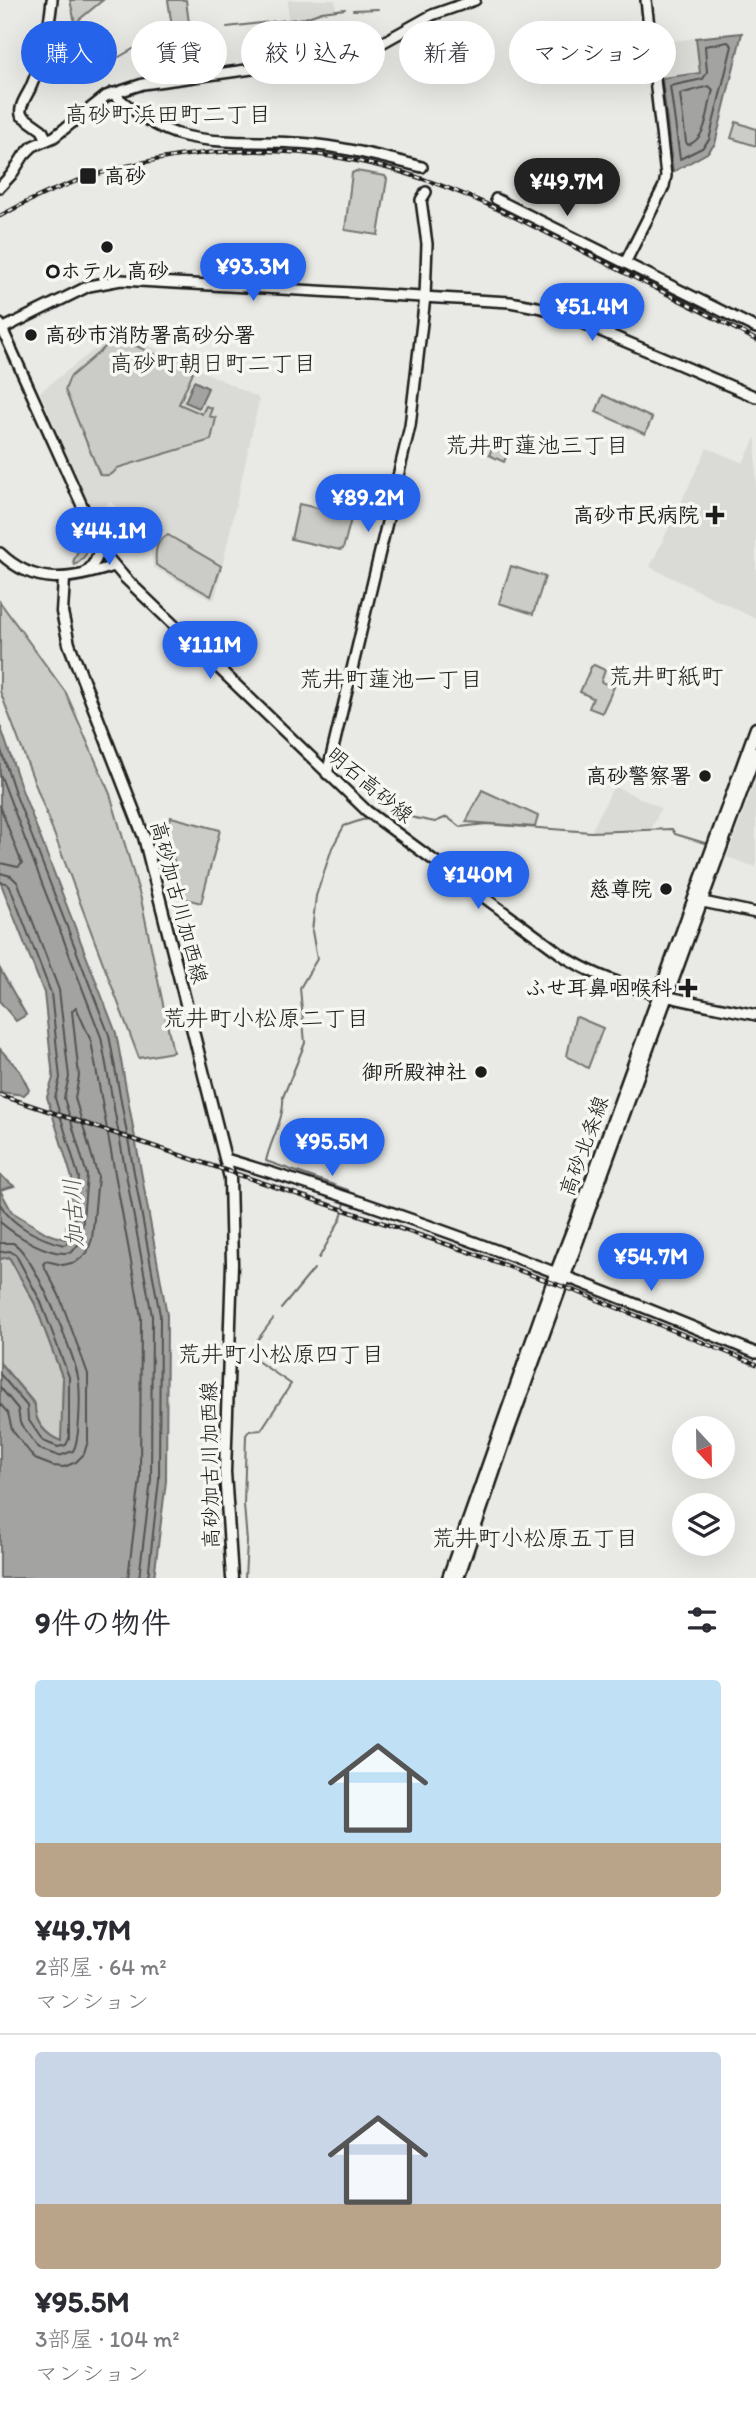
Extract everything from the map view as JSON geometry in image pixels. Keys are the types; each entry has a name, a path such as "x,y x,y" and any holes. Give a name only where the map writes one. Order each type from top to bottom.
{"main road":[{"name":"高砂加古川加西線","path":"64,579 62,612 69,644 144,836 230,1178 232,1252 225,1472 232,1578"},
{"name":"高砂北条線","path":"449,1578 663,995 756,727"},
{"name":"高砂北条線","path":"663,995 703,902 756,752"},
{"name":"高砂北条線","path":"458,1578 561,1274"}],"street":[{"path":"47,140 42,130 21,115 20,110 33,80 45,40 52,0"},
{"path":"0,187 28,150 63,131 93,105 112,93 143,84 348,56 380,44 432,15 475,0"},
{"path":"625,263 664,186 666,176 646,0"},
{"path":"112,93 148,121 183,136 211,140 318,145 422,167"},
{"path":"327,774 405,448 425,297 427,244 421,200 426,192"},
{"path":"496,200 756,328"},
{"path":"1,326 89,286 121,280 510,303 554,311 756,397"},
{"name":"明石高砂線","path":"1,326 99,544 114,566 367,811 565,957 601,977 663,995 756,1015"},
{"path":"83,574 99,555 99,544"},
{"path":"0,553 21,569 45,577 64,579 114,566"},
{"path":"703,902 756,913"},
{"path":"226,1159 428,1226 561,1274 756,1353"}],"shaded area":[{"path":"70,0 103,0 77,21 75,21"},
{"path":"168,0 186,0 189,21 171,21"},
{"path":"288,0 335,0 336,9 305,17 288,18"},
{"path":"696,38 700,74 676,77 676,41"},
{"path":"736,122 756,129 756,146 731,138"},
{"path":"356,171 385,176 387,179 378,235 345,230 352,173"},
{"path":"118,331 257,397 259,401 215,599 211,600 153,567 148,528 110,502 94,516 40,392"},
{"path":"117,337 193,372 179,404 202,414 206,406 212,408 209,416 216,418 211,440 117,468 110,475 100,475 65,390 70,377"},
{"path":"603,395 652,418 645,434 596,412"},
{"name":"高砂市民病院","path":"756,437 756,619 650,567 707,448 743,463"},
{"path":"495,441 504,445 505,441 512,443 504,462 489,455"},
{"path":"299,504 349,515 351,519 343,549 291,539"},
{"path":"86,532 88,550 75,565 73,562"},
{"path":"168,535 221,566 211,596 156,565 158,544"},
{"path":"511,566 545,577 533,614 499,603"},
{"path":"0,602 66,693 110,794 141,899 173,1052 139,1058 0,691"},
{"path":"594,665 605,670 601,682 614,687 602,713 589,708 593,698 580,692"},
{"path":"756,778 756,867 727,857"},
{"path":"614,786 661,808 651,829 591,832"},
{"path":"482,790 538,816 535,827 466,822"},
{"path":"171,817 220,830 201,903 183,898 167,832"},
{"path":"577,1017 603,1028 588,1068 567,1056"},
{"path":"9,1257 35,1304 63,1379 62,1442 42,1427 35,1404 0,1363 0,1259"}],"water":[{"path":"742,33 715,144 707,153 673,172 663,84 676,84 676,76 700,73 696,38"},
{"path":"194,381 208,388 199,408 185,402"},
{"name":"加古川","path":"0,725 22,790 116,1033 167,1315 166,1481 154,1578 0,1578 0,1363 35,1405 36,1417 42,1427 61,1441 63,1379 35,1304 9,1257 0,1259 0,1190 12,1212 48,1234 65,1239 72,1178 47,1097 53,1078 44,993 0,881"},
{"path":"0,969 26,1015 16,1021 0,1002"},
{"path":"0,1049 20,1071 29,1090 24,1095 0,1092"},
{"path":"0,1175 14,1186 0,1190"}],"waterway":[{"path":"227,27 305,18 322,12 345,9"},
{"path":"353,10 378,9"},
{"path":"119,57 131,50"},
{"path":"385,819 410,817 435,822 447,817 460,827 486,824 591,832 672,829 675,834 708,844"},
{"path":"347,1194 348,1190 266,1161 282,1113 283,1097 305,1043 300,988 317,959 312,931 316,896 332,848 344,826 372,819"},
{"path":"319,1258 341,1218 346,1199"},
{"path":"281,1309 314,1269"},
{"path":"245,1578 246,1435 249,1431 261,1430 291,1384 247,1354 273,1319"}],"railway":[{"path":"0,216 50,192 101,173 155,160 209,153 264,151 319,155 373,165 426,180 471,197 536,227 756,340"},
{"path":"0,1095 464,1250 583,1294 756,1364"}],"place":[{"name":"高砂","path":"88,176"},
{"name":"Oホテル 高砂","path":"107,247"},
{"name":"高砂市消防署高砂分署","path":"31,335"},
{"name":"高砂市民病院","path":"715,515"},
{"name":"高砂警察署","path":"705,776"},
{"name":"慈尊院","path":"666,889"},
{"name":"ふせ耳鼻咽喉科","path":"688,988"},
{"name":"御所殿神社","path":"481,1072"}],"district":[{"name":"高砂町浜田町二丁目","path":"168,114"},
{"name":"高砂町朝日町二丁目","path":"213,363"},
{"name":"荒井町蓮池三丁目","path":"537,445"},
{"name":"荒井町紙町","path":"666,676"},
{"name":"荒井町蓮池一丁目","path":"391,679"},
{"name":"荒井町小松原二丁目","path":"266,1018"},
{"name":"荒井町小松原四丁目","path":"281,1354"},
{"name":"荒井町小松原五丁目","path":"535,1538"}]}
